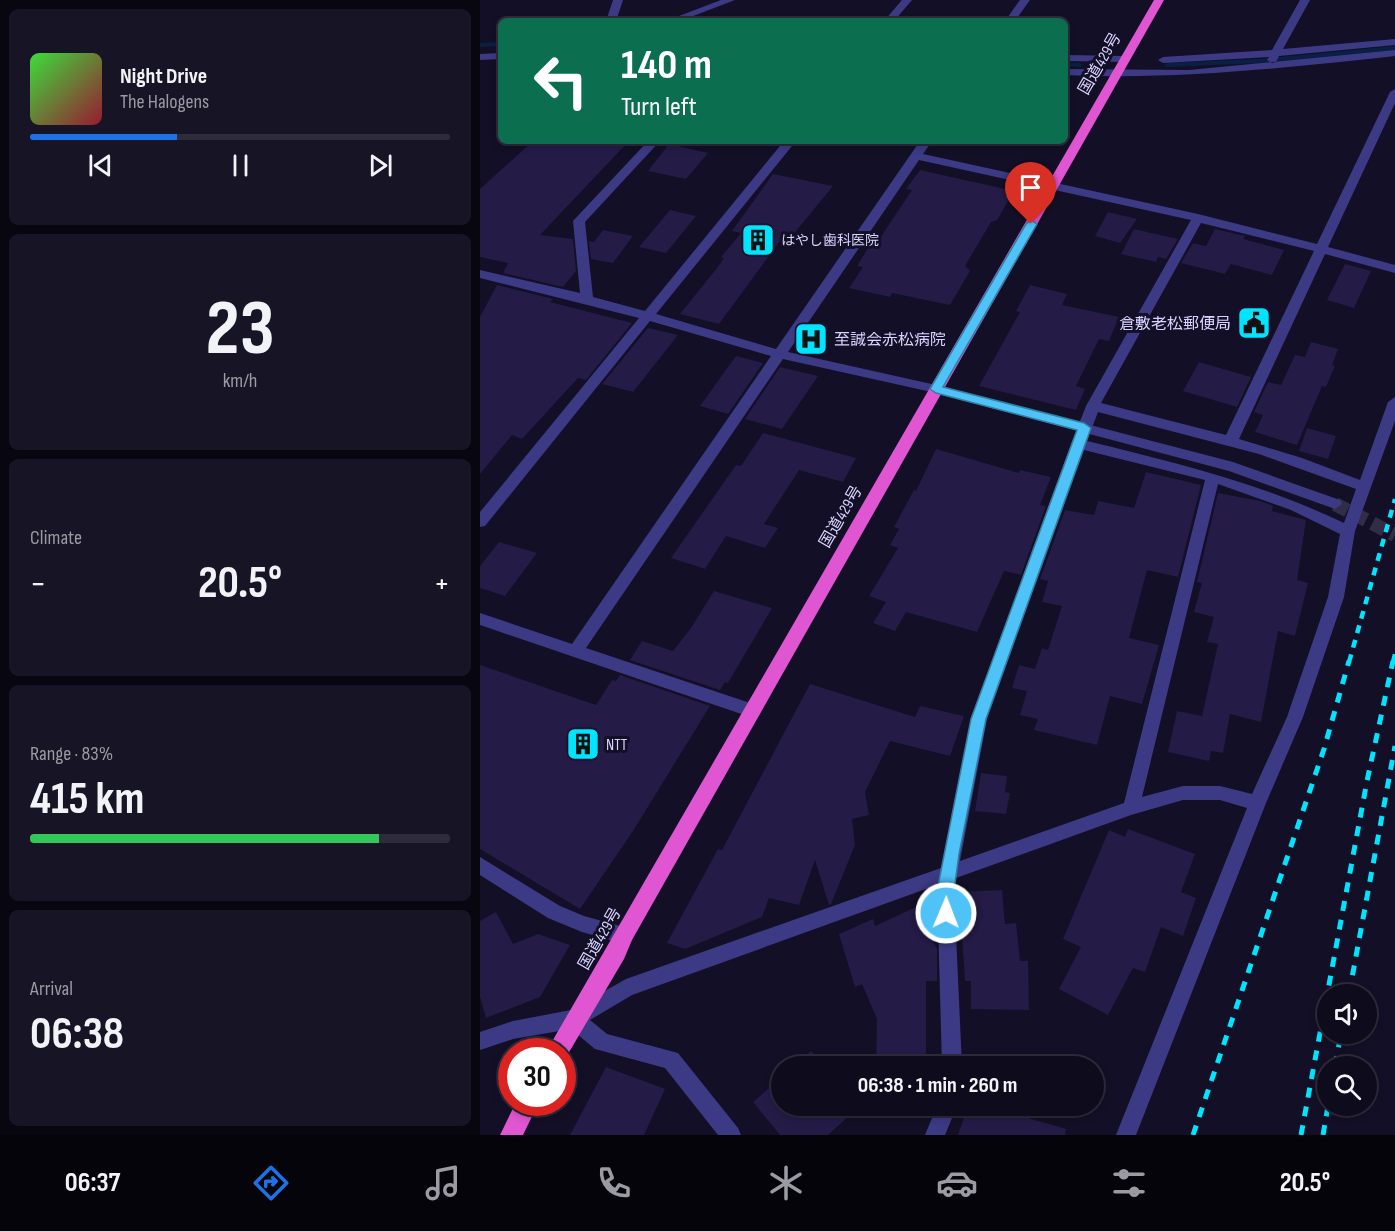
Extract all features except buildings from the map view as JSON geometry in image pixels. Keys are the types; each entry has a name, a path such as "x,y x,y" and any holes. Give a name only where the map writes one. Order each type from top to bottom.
{"highway":[{"name":"国道429号","path":"564,1038 617,952 624,935 1159,0"},
{"path":"510,1135 520,1116"}],"street":[{"path":"612,18 618,0"},
{"path":"679,18 730,0"},
{"path":"892,18 907,0"},
{"path":"1012,18 1025,0"},
{"path":"1272,60 1305,0"},
{"path":"1163,60 1272,60 1395,42"},
{"path":"1068,72 1121,66 1395,53"},
{"path":"480,57 498,56"},
{"path":"1068,58 1121,66"},
{"path":"1231,440 1395,92"},
{"path":"587,299 579,221 651,144"},
{"path":"480,522 648,318 787,144"},
{"path":"576,650 924,144"},
{"path":"916,156 1198,218 1323,248 1395,269"},
{"path":"952,1056 945,891 979,719 1093,406 1198,218"},
{"path":"480,274 587,299 780,354 936,389 1233,467 1335,504"},
{"path":"1126,1135 1257,803 1295,717 1332,608 1348,531 1395,402"},
{"path":"1093,406 1231,440 1313,466 1364,487"},
{"path":"1078,444 1214,477 1296,506 1348,531"},
{"path":"1131,808 1214,477"},
{"path":"480,619 753,711"},
{"path":"480,1041 513,1030 574,1019 626,988 1131,808 1183,793 1220,793 1257,803"},
{"path":"480,865 554,912 582,924 624,935"},
{"path":"574,1019 602,1042 671,1060 731,1135"},
{"path":"935,1135 943,1116"}],"waterway":[{"path":"480,45 498,44"},
{"path":"1167,65 1260,61 1395,48"},
{"path":"1068,64 1080,65"}],"tunnel":[{"path":"1335,504 1395,535"}],"railway":[{"path":"1349,662 1395,499"},
{"path":"1393,662 1395,654"},
{"path":"1193,1135 1324,749 1349,661"},
{"path":"1301,1135 1367,781 1393,661"},
{"path":"1351,984 1395,746"},
{"path":"1337,1056 1339,1044"},
{"path":"1323,1135 1326,1116"}],"place":[{"name":"はやし歯科医院","path":"758,240"},
{"name":"倉敷老松郵便局","path":"1254,323"},
{"name":"至誠会赤松病院","path":"811,339"},
{"name":"NTT","path":"583,744"}],"route":[{"path":"946,913 945,891 951,854 979,719 1084,428 936,389 1031,224"}]}
